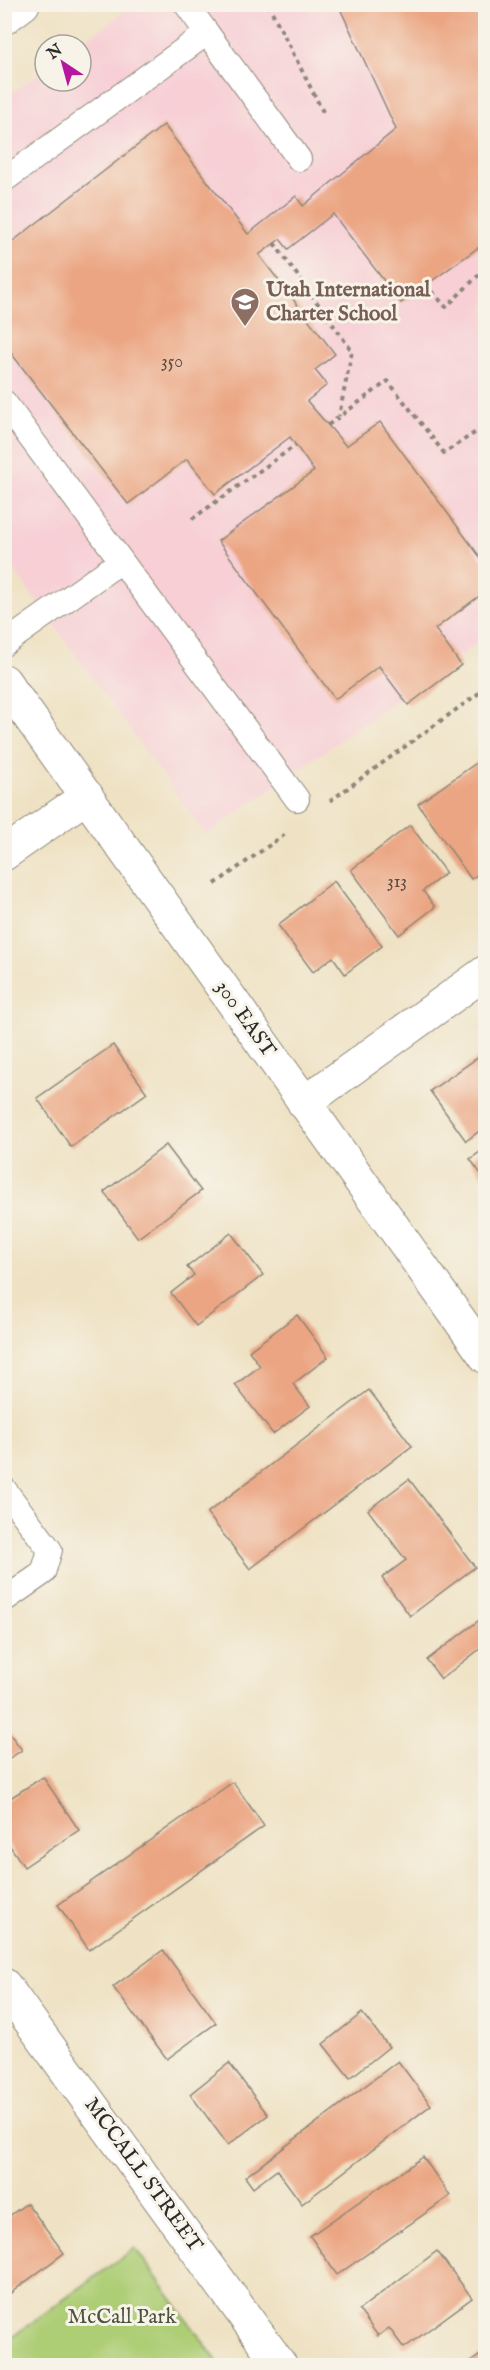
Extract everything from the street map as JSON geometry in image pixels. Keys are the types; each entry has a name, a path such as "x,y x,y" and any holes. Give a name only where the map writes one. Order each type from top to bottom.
{"street":[{"path":"4,18 23,4"},
{"name":"300 EAST","path":"4,681 486,1357"},
{"path":"4,854 87,796"},
{"path":"304,1103 486,972"},
{"name":"MCCALL STREET","path":"4,1985 281,2366"}],"lane":[{"path":"186,4 299,159"},
{"path":"4,180 207,33"},
{"path":"4,402 297,799"},
{"path":"4,644 121,561"},
{"path":"4,1489 50,1550 43,1573 4,1600"}],"path":[{"path":"268,4 323,112"},
{"path":"274,243 352,351 339,417"},
{"path":"426,285 446,307 486,267"},
{"path":"328,425 388,381 444,453 479,430 486,438"},
{"path":"192,519 296,445"},
{"path":"322,807 486,688"},
{"path":"215,884 293,828"}],"shaded area":[{"name":"Utah International Charter School","path":"134,5 485,5 485,638 206,835 5,558 4,98 33,77 33,93 93,93 93,34"}],"green space":[{"name":"McCall Park","path":"135,2248 220,2365 5,2365 5,2342"}],"building":[{"path":"338,4 486,4 486,248 482,245 401,303 333,214 288,249 280,239 259,255 335,354 315,370 327,385 307,401 346,446 380,422 486,565 486,591 435,629 461,665 408,705 379,666 335,699 218,541 314,471 290,437 215,494 187,459 128,504 4,344 4,248 164,125 248,234 296,196 303,206 396,129"},
{"path":"482,759 486,764 486,869 471,879 418,804"},
{"path":"410,825 446,873 423,891 435,907 399,935 351,870"},
{"path":"334,881 382,946 345,974 333,957 313,972 278,925"},
{"path":"113,1045 147,1093 71,1147 37,1098"},
{"path":"486,1052 486,1126 466,1141 430,1091"},
{"path":"166,1145 201,1191 138,1238 104,1192"},
{"path":"486,1148 486,1181 470,1159"},
{"path":"231,1233 263,1275 196,1326 171,1293 194,1275 187,1267"},
{"path":"297,1315 328,1357 293,1384 310,1406 273,1434 235,1385 260,1366 249,1351"},
{"path":"369,1390 412,1446 250,1569 207,1513"},
{"path":"409,1479 475,1567 410,1616 382,1578 406,1560 368,1510"},
{"path":"486,1615 486,1655 480,1649 441,1679 427,1660"},
{"path":"4,1726 22,1750 4,1762"},
{"path":"43,1777 79,1830 24,1867 4,1837 4,1802"},
{"path":"233,1782 264,1826 89,1950 58,1905"},
{"path":"163,1950 216,2023 167,2059 113,1987"},
{"path":"362,2013 389,2047 350,2078 323,2044"},
{"path":"398,2061 431,2105 302,2204 277,2170 253,2188 245,2177"},
{"path":"229,2063 268,2115 228,2145 190,2094"},
{"path":"423,2157 450,2196 337,2275 310,2236"},
{"path":"27,2203 64,2253 4,2298 4,2220"},
{"path":"437,2251 472,2298 404,2348 389,2328 378,2336 359,2310"},
{"path":"486,2351 486,2366 465,2366"}],"place":[{"name":"Utah International Charter School","path":"245,328"}]}
